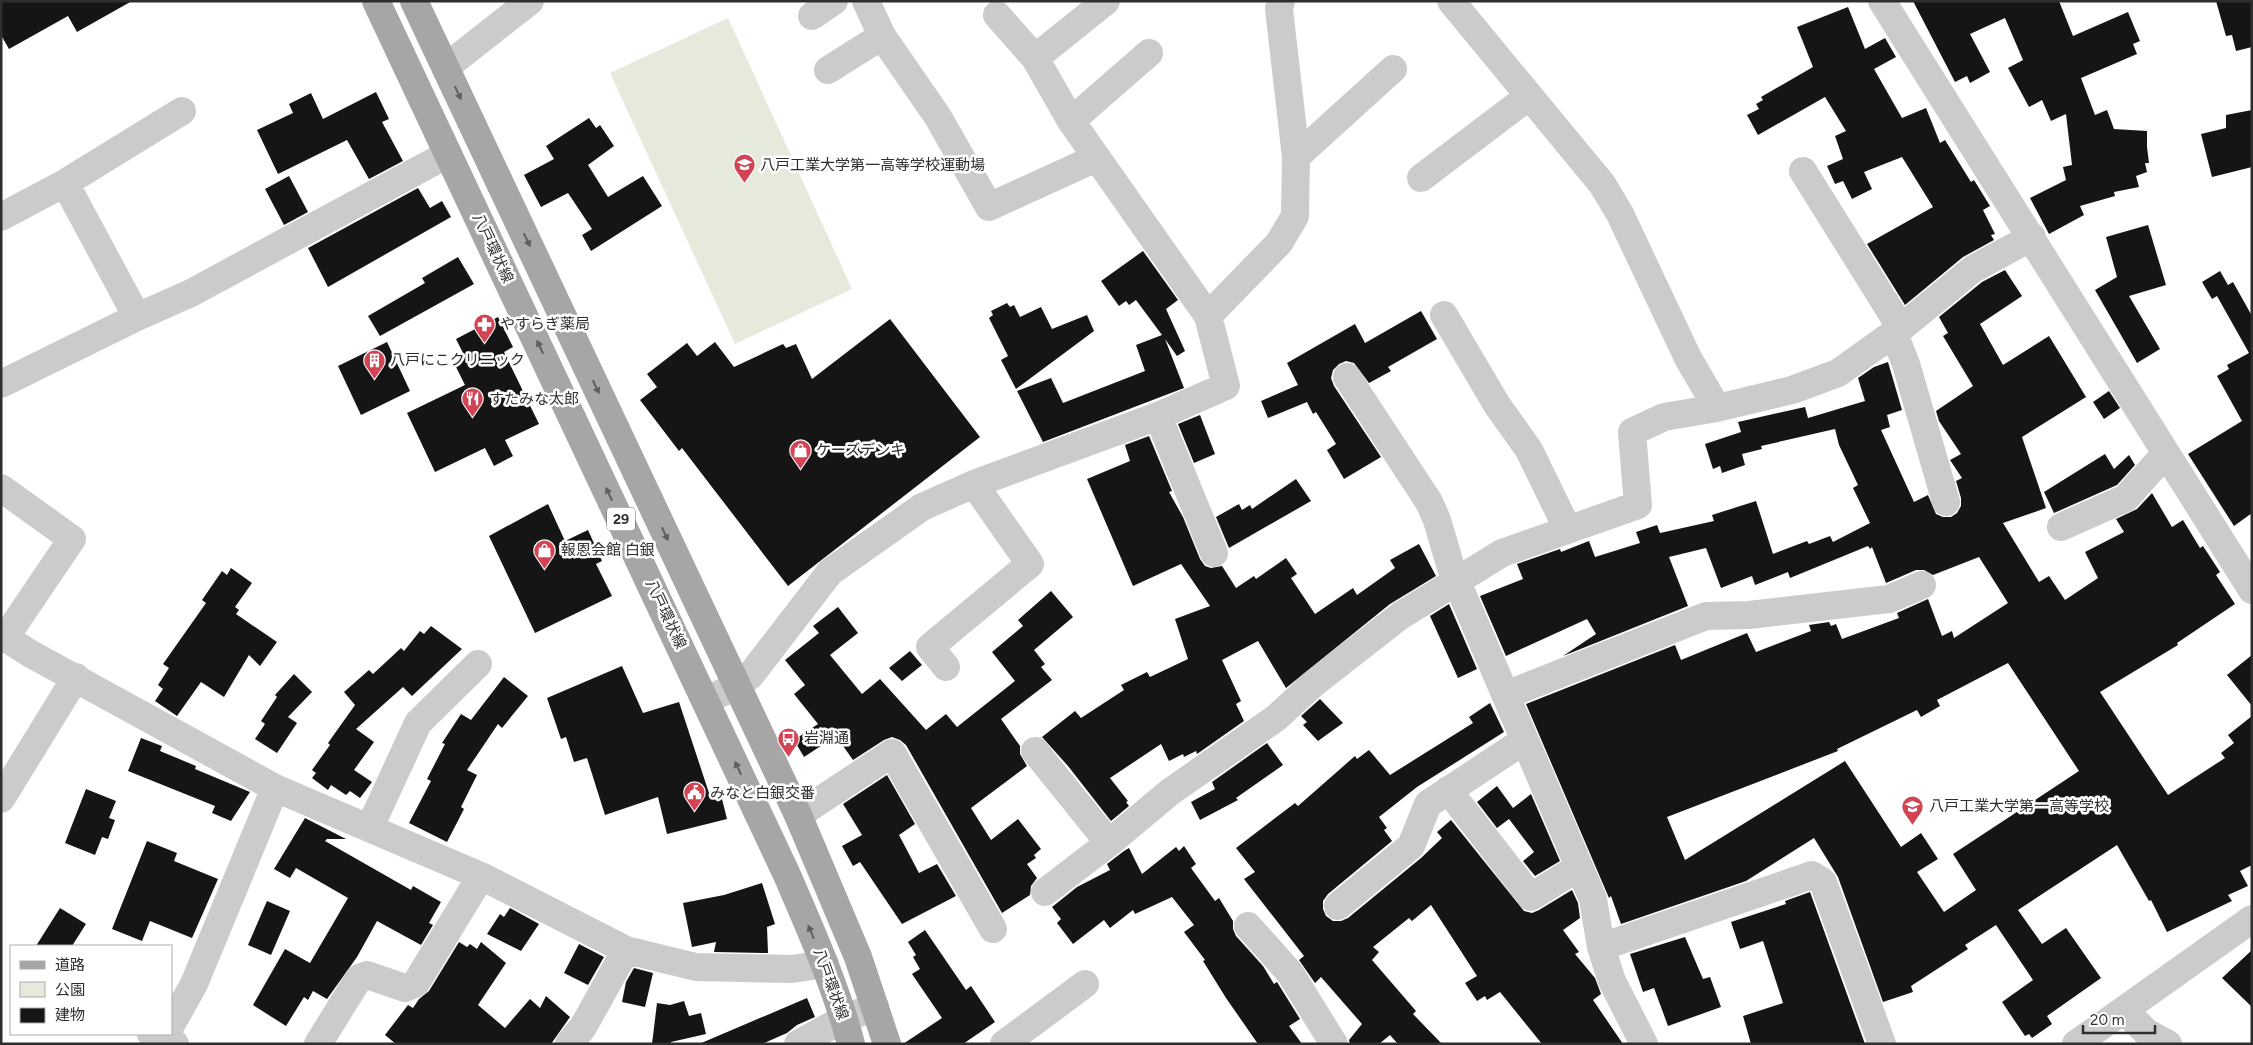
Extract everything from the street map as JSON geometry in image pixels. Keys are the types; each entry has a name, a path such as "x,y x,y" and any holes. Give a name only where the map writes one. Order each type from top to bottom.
{"main road":[{"name":"八戸環状線","path":"376,1 787,875 824,964 848,1031"},
{"name":"29","path":"414,1 798,815 858,957 886,1044"}],"street":[{"path":"446,68 530,1"},
{"path":"812,16 834,1"},
{"path":"866,1 882,36 938,117 989,208 1096,158"},
{"path":"1035,58 1106,1"},
{"path":"1208,316 1279,243 1295,216 1296,157 1279,9 1281,1"},
{"path":"1451,1 1528,97 1554,124 1602,184 1620,214 1688,358 1717,408"},
{"path":"1882,1 2252,590"},
{"path":"706,700 737,686 750,676 830,572 922,507 974,484 1158,416 1226,386 1208,316 1071,121 1035,58 997,15"},
{"path":"828,70 882,36"},
{"path":"1071,121 1149,53"},
{"path":"1296,157 1393,69"},
{"path":"1421,178 1528,97"},
{"path":"1,217 65,183 182,111"},
{"path":"1,384 137,317 191,293 448,154"},
{"path":"1803,171 1897,331 1946,502"},
{"path":"65,183 137,317"},
{"path":"1045,892 1109,843 1170,792 1276,718 1313,684 1400,616 1457,579 1502,553 1638,505 1632,432 1664,416 1717,408 1792,390 1838,373 1897,331 1972,269 2032,237"},
{"path":"1444,315 1497,405 1529,450 1568,530"},
{"path":"1347,377 1428,502 1437,520 1451,568 1593,899 1601,947 1612,981 1644,1044"},
{"path":"1158,416 1214,553"},
{"path":"2061,527 2126,498 2166,453"},
{"path":"946,667 930,647 1030,564 974,484"},
{"path":"1,488 72,539 3,637 274,788 482,876 626,950 696,967 792,969 824,964"},
{"path":"1506,695 1706,616 1749,615 1888,599 1922,585"},
{"path":"370,827 418,723 478,664"},
{"path":"1,799 76,677"},
{"path":"1338,906 1411,846 1428,804 1525,740"},
{"path":"1035,751 1109,843"},
{"path":"798,815 892,753 993,930"},
{"path":"172,1020 194,984 274,788"},
{"path":"1448,790 1530,897 1579,867"},
{"path":"1601,947 1812,875 1823,882 1882,1044"},
{"path":"318,1044 359,978 366,975 405,988 416,983 482,876"},
{"path":"1248,926 1290,973 1334,1044"},
{"path":"2076,1044 2124,1010 2247,931"},
{"path":"569,1044 583,1027 626,950"},
{"path":"1004,1044 1085,984"},
{"path":"798,1044 848,1031 875,1007"},
{"path":"2124,1010 2151,1040"}],"green space":[{"name":"八戸工業大学第一高等学校運動場","path":"728,18 852,289 735,344 610,73"}],"building":[{"path":"1,1 132,1 77,32 68,16 9,49 1,35"},
{"path":"1913,1 2059,1 2073,36 2128,12 2140,41 2133,44 2137,54 2081,78 2095,115 2107,110 2114,129 2147,131 2149,163 2145,163 2147,172 2136,176 2139,187 2114,192 2115,196 2080,206 2084,215 2049,234 2030,198 2066,180 2063,167 2072,165 2066,114 2051,121 2042,100 2029,107 2008,68 2023,60 2005,18 1970,34 1990,72 1970,83 1967,76 1955,82"},
{"path":"2216,1 2252,1 2252,47 2236,51 2232,35 2226,36"},
{"path":"1848,7 1865,49 1885,38 1896,57 1874,69 1902,118 1926,108 1940,143 1945,140 1971,182 1974,180 1990,206 1983,210 1995,234 1991,235 1994,240 1963,257 1905,305 1867,244 1933,207 1902,157 1864,172 1872,189 1852,199 1843,181 1835,184 1827,166 1843,159 1835,136 1846,131 1825,97 1758,135 1747,115 1759,109 1756,104 1763,100 1761,97 1813,67 1797,27"},
{"path":"376,92 389,119 382,122 403,161 369,179 347,140 278,174 257,130 293,113 289,104 311,93 323,119"},
{"path":"2252,110 2252,167 2212,177 2201,134 2226,128 2226,115"},
{"path":"589,118 596,128 600,125 614,146 588,165 608,197 643,176 662,206 591,251 582,235 592,229 568,193 541,207 524,175 554,159 546,146"},
{"path":"289,176 308,212 284,225 265,189"},
{"path":"418,188 430,208 442,201 451,217 328,287 308,248"},
{"path":"2148,225 2166,285 2129,296 2160,349 2137,363 2095,290 2117,277 2106,237"},
{"path":"1143,251 1178,300 1166,309 1185,351 1177,356 1165,339 1184,388 1043,442 1017,391 1051,378 1063,403 1145,371 1136,345 1162,335 1136,300 1129,305 1126,301 1119,306 1101,281"},
{"path":"458,257 474,284 380,336 368,316 425,283 422,278"},
{"path":"2005,270 2022,296 1980,324 2003,365 2049,336 2086,397 2022,437 2046,508 2003,523 2039,582 2049,576 2065,600 2098,578 2085,552 2124,532 2116,519 2137,509 2152,493 2172,527 2183,520 2200,548 2203,546 2220,572 2216,575 2235,604 2177,643 2178,645 2100,692 2168,795 2225,758 2221,753 2234,743 2228,735 2252,716 2252,865 2240,871 2248,886 2228,895 2232,901 2167,932 2151,900 2149,901 2117,845 2018,910 2042,944 2066,928 2101,978 2047,1016 2052,1024 2032,1038 2029,1034 2025,1036 2002,1002 2033,980 1996,925 1965,945 1968,949 1911,986 1913,992 1883,1002 1838,877 1814,838 1746,881 1621,924 1611,896 1609,898 1526,704 1675,645 1681,660 1747,633 1756,652 1811,631 1809,625 1829,622 1831,626 1836,624 1842,639 1899,618 1897,613 1928,599 1942,636 1952,631 1954,638 2008,603 1979,557 1933,575 1924,570 1916,570 1886,583 1872,547 1870,549 1868,546 1790,578 1788,572 1755,585 1752,576 1721,588 1706,548 1669,557 1688,606 1563,656 1596,634 1587,619 1506,656 1480,596 1523,579 1517,564 1560,549 1561,552 1589,541 1595,557 1640,543 1636,532 1657,525 1660,533 1714,521 1712,515 1756,501 1773,554 1807,541 1809,544 1830,536 1833,542 1870,523 1853,488 1858,485 1839,445 1835,429 1761,446 1762,449 1742,454 1745,465 1722,473 1720,466 1713,469 1705,444 1741,432 1738,422 1805,407 1808,418 1865,401 1858,378 1874,367 1888,362 1902,410 1887,415 1890,427 1881,430 1914,502 1928,495 1936,514 1943,517 1951,517 1957,513 1961,506 1961,498 1956,481 1962,478 1950,460 1961,454 1939,421 1936,411 1973,386 1943,336 1948,333 1939,317 1982,282","holes":["2008,663 2079,771 1953,854 1976,890 1944,912 1917,872 1938,859 1921,833 1901,847 1845,761 1685,860 1667,817 1838,751 1837,749 1917,710 1921,717 1940,706 1937,700"]},
{"path":"2220,271 2228,285 2233,282 2252,316 2252,513 2234,526 2188,454 2242,421 2217,376 2229,369 2227,365 2249,353 2217,296 2212,299 2202,282"},
{"path":"1007,303 1010,307 1014,305 1020,317 1041,307 1052,329 1087,315 1094,331 1016,389 1001,360 1008,356 989,318 993,315 991,311"},
{"path":"1421,311 1437,339 1388,367 1391,371 1369,383 1354,363 1346,361 1339,364 1333,370 1331,378 1334,386 1381,457 1344,479 1327,450 1336,444 1316,412 1313,414 1307,402 1268,418 1261,401 1298,385 1287,363 1355,324 1365,343"},
{"name":"すたみな太郎","path":"498,317 513,347 504,352 539,424 505,440 513,456 494,466 485,448 435,472 407,413 465,385 454,363 465,357 456,339"},
{"path":"890,319 980,437 788,586 682,448 679,451 640,400 657,387 647,374 687,343 697,356 715,342 734,367 783,344 786,348 796,344 812,379"},
{"name":"八戸にこクリニック","path":"387,342 410,391 361,415 338,366"},
{"path":"2109,391 2120,408 2104,419 2093,402"},
{"path":"1200,415 1215,454 1194,463 1178,424"},
{"path":"1149,436 1172,491 1169,492 1183,517 1200,559 1205,566 1211,568 1222,566 1236,588 1254,576 1256,579 1286,558 1297,574 1291,578 1315,614 1353,588 1357,595 1395,568 1390,560 1419,544 1436,576 1390,604 1286,688 1258,641 1222,660 1241,701 1236,704 1244,721 1197,754 1196,751 1184,757 1183,754 1169,761 1161,744 1110,778 1128,801 1126,802 1129,806 1111,821 1068,766 1042,737 1075,711 1081,718 1124,690 1121,685 1147,672 1150,677 1188,659 1175,619 1210,606 1181,564 1133,586 1087,479 1130,461 1125,445"},
{"path":"2105,454 2114,469 2129,455 2135,465 2117,485 2054,513 2044,492"},
{"path":"1296,479 1311,501 1229,548 1216,517 1239,504 1242,510 1250,505 1252,509"},
{"name":"報恩会館 白銀","path":"548,504 565,541 588,530 602,561 596,564 612,596 535,633 489,536"},
{"path":"231,568 252,583 235,607 239,610 236,614 277,642 260,666 249,655 224,697 201,682 177,716 155,701 163,689 158,685 169,668 163,664 206,603 202,600 222,571 227,575"},
{"path":"1051,591 1073,617 1034,650 1045,664 1041,667 1052,680 1001,719 1020,746 1020,754 1027,766 971,808 991,840 1018,819 1041,849 1034,855 1036,858 1027,864 1037,878 1031,886 1030,895 1002,913 906,745 900,740 892,737 884,740 853,760 836,736 804,757 794,740 818,724 794,694 805,685 785,660 819,633 813,626 838,607 858,633 830,655 862,694 880,679 926,730 946,714 957,727 1015,681 992,652 1023,626 1018,620"},
{"path":"1449,604 1477,669 1458,678 1430,616"},
{"path":"431,626 462,649 412,696 403,687 356,729 374,742 354,770 372,782 360,798 350,791 346,795 331,785 328,790 312,778 316,773 312,770 330,745 328,743 355,705 344,692 369,670 373,674 401,648 404,651 420,631 424,634"},
{"path":"910,651 922,665 902,681 889,668"},
{"path":"2252,655 2252,706 2227,675"},
{"path":"622,666 643,713 679,702 709,793 720,791 727,819 667,834 658,797 605,815 587,758 574,762 566,737 561,739 547,698"},
{"path":"294,674 312,692 288,717 297,723 277,753 255,739 265,724 261,721 277,697 275,695"},
{"path":"504,677 528,696 502,728 498,724 467,770 477,775 461,807 464,809 447,842 409,823 431,781 427,779 445,744 442,743 461,714 471,720"},
{"path":"1320,699 1343,723 1318,741 1303,725 1307,722 1301,716"},
{"path":"1490,703 1504,732 1417,787 1379,817 1387,828 1384,830 1392,841 1328,894 1323,901 1323,909 1326,916 1333,921 1341,921 1348,918 1421,858 1442,838 1437,832 1451,820 1524,911 1532,913 1539,910 1572,890 1578,903 1580,918 1563,930 1579,952 1575,954 1595,978 1601,994 1593,1000 1623,1044 1542,1044 1500,992 1487,1000 1485,996 1477,1001 1465,983 1477,976 1431,905 1412,921 1409,918 1373,947 1379,952 1372,960 1416,1011 1413,1014 1442,1044 1398,1044 1390,1035 1379,1044 1350,1044 1349,1040 1362,1024 1321,977 1315,983 1299,960 1304,956 1244,879 1255,872 1236,848 1295,803 1298,806 1355,756 1357,759 1369,750 1390,775 1473,723 1469,717"},
{"path":"141,738 162,746 160,751 196,766 195,769 250,792 231,821 212,813 215,806 128,771"},
{"path":"1267,743 1283,765 1236,798 1238,800 1200,820 1191,802 1215,789 1212,782"},
{"path":"887,775 915,824 899,835 919,873 937,864 956,896 902,924 860,862 853,866 842,846 862,835 843,804"},
{"path":"1497,786 1513,808 1531,794 1560,861 1535,876 1523,861 1534,852 1509,819 1497,828 1477,802"},
{"path":"86,789 116,801 109,818 115,820 108,839 102,837 95,855 65,843"},
{"path":"305,818 346,839 327,839 325,841 411,890 413,886 441,902 429,923 433,925 421,945 377,921 357,957 327,999 313,991 308,1000 304,997 286,1026 253,1005 285,949 310,963 348,898 296,868 290,878 274,869"},
{"path":"147,841 177,853 174,861 218,879 192,938 150,921 142,941 112,929"},
{"path":"1184,846 1196,864 1191,868 1215,901 1219,898 1233,921 1233,929 1236,936 1263,966 1274,984 1277,982 1300,1019 1289,1026 1302,1044 1258,1044 1226,998 1203,961 1205,960 1184,932 1194,925 1172,897 1135,914 1133,910 1110,928 1104,920 1073,944 1057,923 1061,919 1052,907 1077,887 1110,870 1107,864 1124,851 1129,848 1142,874 1176,847 1179,851"},
{"path":"762,883 775,924 767,927 768,953 714,952 716,942 692,947 683,903 724,895"},
{"path":"1810,892 1865,1044 1751,1044 1743,1016 1783,1003 1763,941 1740,949 1731,922 1786,904 1785,901"},
{"path":"267,901 290,911 271,955 248,945"},
{"path":"60,908 86,924 73,945 37,945"},
{"path":"510,908 539,924 521,951 487,934 500,914 504,917"},
{"path":"925,930 966,990 971,986 995,1022 963,1044 903,1044 942,1018 912,974 920,969 913,957 916,955 908,942"},
{"path":"1685,937 1703,979 1710,977 1721,1007 1668,1026 1654,988 1643,992 1630,954"},
{"path":"459,942 467,947 470,944 477,949 481,942 506,963 478,1005 505,1028 530,999 540,1008 546,996 570,1017 551,1044 396,1044 385,1035 408,1005 413,1008 419,999 429,991"},
{"path":"579,944 604,957 588,985 564,973"},
{"path":"2252,950 2252,1007 2222,978"},
{"path":"634,968 653,973 645,1007 622,1002 626,982"},
{"path":"807,998 815,1017 797,1025 787,1033 762,1044 699,1044"},
{"path":"684,1001 689,1016 701,1013 706,1034 671,1042 671,1044 652,1044 657,1003 670,1005"}],"place":[{"name":"八戸工業大学第一高等学校運動場","path":"744,184"},
{"name":"やすらぎ薬局","path":"484,343"},
{"name":"八戸にこクリニック","path":"374,379"},
{"name":"すたみな太郎","path":"473,418"},
{"name":"ケーズデンキ","path":"800,469"},
{"name":"報恩会館 白銀","path":"545,569"},
{"name":"岩淵通","path":"788,757"},
{"name":"みなと白銀交番","path":"694,812"},
{"name":"八戸工業大学第一高等学校","path":"1913,825"}]}
